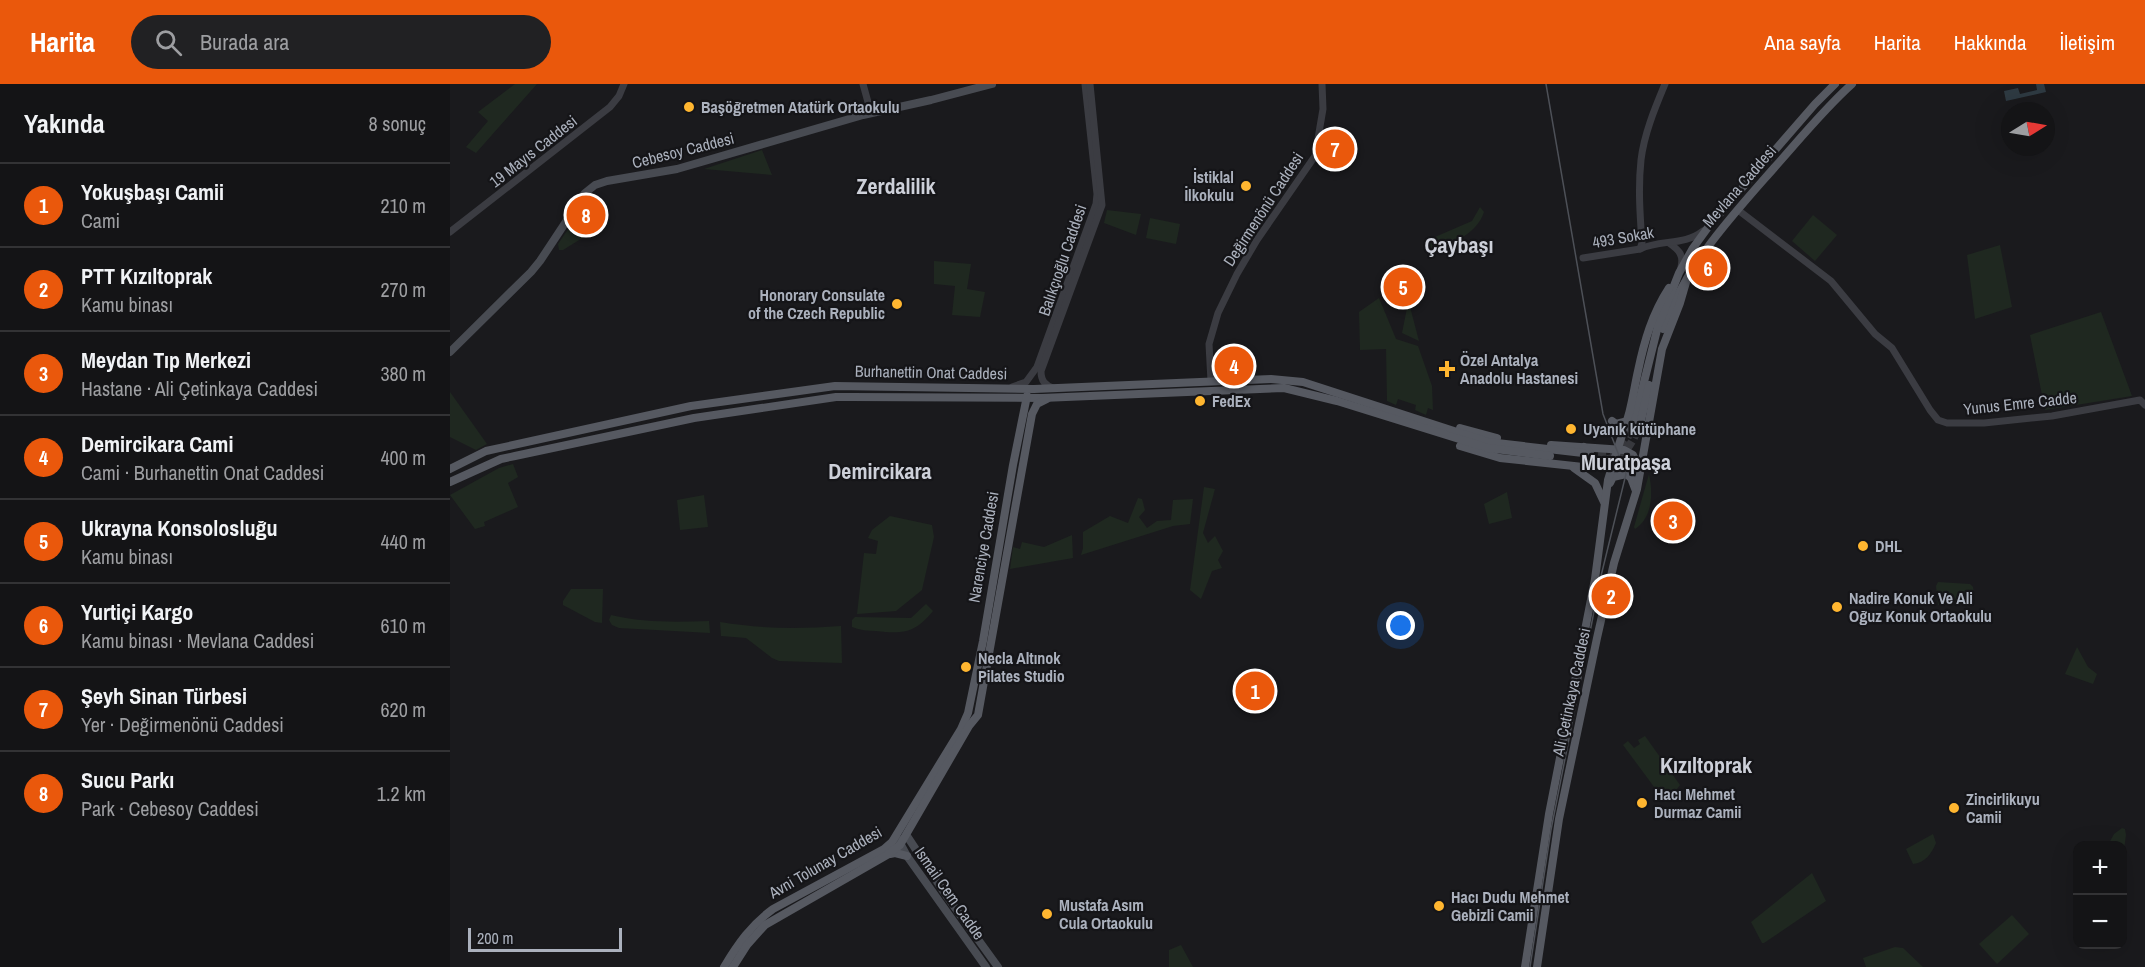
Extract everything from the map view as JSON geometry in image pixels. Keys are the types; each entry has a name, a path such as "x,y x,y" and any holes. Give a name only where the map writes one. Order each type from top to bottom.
{"main road":[{"name":"Cebesoy Caddesi","path":"450,352 536,267 585,193 595,185 677,169 871,113 992,84"},
{"name":"Mevlana Caddesi","path":"1637,423 1645,340 1661,300 1709,226 1835,84"},
{"name":"Mevlana Caddesi","path":"1637,423 1663,330 1675,299 1687,279 1707,248 1738,210 1820,116 1852,84"},
{"name":"Burhanettin Onat Caddesi","path":"450,469 486,451 701,404 835,386 1056,389 1271,379 1303,382 1415,422 1420,432 1435,438 1500,458 1568,466"},
{"name":"Burhanettin Onat Caddesi","path":"450,482 508,458 683,420 836,397 1050,398 1284,388 1488,442 1583,453 1606,448 1617,449"},
{"path":"1026,398 1034,389"},
{"name":"Narenciye Caddesi","path":"968,713 1026,398"},
{"name":"Narenciye Caddesi","path":"978,715 1032,414 1037,404 1050,398"},
{"path":"1612,421 1616,424 1637,423"},
{"path":"1606,448 1615,445 1623,432 1637,423"},
{"name":"Ali Çetinkaya Caddesi","path":"1537,967 1559,819 1614,563 1641,474 1637,423"},
{"path":"1526,967 1548,814 1584,640 1607,490 1623,432"},
{"path":"1617,449 1633,455 1641,474"},
{"path":"1568,466 1584,467 1590,463 1590,453 1583,453"},
{"path":"1568,466 1583,473 1596,483 1605,506"},
{"path":"1607,490 1613,477 1623,474 1631,478 1636,491"},
{"name":"Avni Tolunay Caddesi","path":"733,967 747,945 765,925 887,855 900,845 903,834 968,713"},
{"name":"Avni Tolunay Caddesi","path":"724,967 740,940 773,909 884,849 903,834 978,715"},
{"name":"Ismail Cem Cadde","path":"903,834 998,967"},
{"name":"Ismail Cem Cadde","path":"900,845 986,967"},
{"path":"887,855 895,853 908,856"}],"street":[{"name":"19 Mayıs Caddesi","path":"450,232 610,107 619,96 624,84"},
{"path":"863,84 871,113"},
{"name":"Balıkçıoğlu Caddesi","path":"1007,389 1026,382 1037,367 1099,205 1085,84"},
{"name":"Balıkçıoğlu Caddesi","path":"1034,389 1041,376 1099,205 1090,84"},
{"name":"Değirmenönü Caddesi","path":"1211,381 1209,344 1218,313 1257,240 1315,156 1323,109 1322,84"},
{"path":"1640,249 1642,243 1639,205 1641,158 1650,124 1665,84"},
{"name":"Yunus Emre Cadde","path":"1738,210 1831,281 1875,334 1892,348 1938,420 1947,423 1984,423 2052,416 2140,400 2145,405"},
{"name":"493 Sokak","path":"1583,258 1669,243 1696,236 1709,226"},
{"path":"1669,243 1678,249 1682,257 1679,273"},
{"path":"1041,376 1046,385 1056,389"}],"shaded area":[{"path":"515,84 537,84 476,153 466,147 488,121 478,112"},
{"path":"2036,84 2044,84 2046,92 2006,101 2004,91 2018,88 2020,94 2037,90"},
{"path":"762,150 772,175 704,169"},
{"path":"586,203 600,227 563,250 559,250 558,244"},
{"path":"1480,207 1484,212 1481,220 1470,232 1433,253 1428,240 1472,221"},
{"path":"1107,210 1141,214 1136,235 1104,223"},
{"path":"1813,215 1837,235 1815,261 1792,241"},
{"path":"1150,218 1180,224 1176,244 1146,238"},
{"path":"2000,245 2012,307 1975,319 1967,255"},
{"path":"934,261 971,264 967,289 985,292 980,317 952,315 955,286 934,284"},
{"path":"1379,298 1396,339 1418,346 1432,386 1433,410 1428,408 1426,415 1415,410 1416,405 1398,399 1396,405 1387,401 1386,349 1360,350 1359,312"},
{"path":"1409,303 1419,341 1402,333"},
{"path":"2101,312 2132,396 2045,410 2030,335"},
{"path":"450,392 487,444 476,450 450,437"},
{"path":"513,464 518,477 508,483 518,507 484,522 485,526 475,529 450,495 499,468"},
{"path":"1649,474 1650,504 1645,518 1635,529 1634,527"},
{"path":"1204,487 1215,489 1203,533 1208,543 1215,536 1223,551 1218,560 1222,568 1212,571 1201,599 1190,590"},
{"path":"1507,492 1512,518 1489,524 1484,504"},
{"path":"704,495 708,527 680,530 677,500"},
{"path":"1138,498 1142,499 1145,510 1139,517 1147,528 1157,521 1171,520 1173,500 1193,499 1190,524 1173,526 1081,555 1083,532 1110,516 1128,523"},
{"path":"890,516 932,525 934,537 922,590 896,611 857,614 864,553 876,554 878,541 868,538 872,530"},
{"path":"1072,535 1073,558 1010,569 1013,547 1020,549 1022,542 1044,547"},
{"path":"1938,582 1970,584 1974,594 1938,605 1936,586"},
{"path":"571,589 603,589 602,623 595,622 563,605"},
{"path":"926,604 933,611 927,618 914,628 902,632 852,627 852,620 855,617 911,618"},
{"path":"611,615 648,621 709,621 710,633 619,628 612,625 609,620"},
{"path":"720,622 780,628 841,626 842,663 779,661 746,638 721,636"},
{"path":"2077,647 2088,667 2097,674 2093,684 2065,674"},
{"path":"1645,736 1680,785 1666,803 1623,745 1628,741 1634,748 1640,744 1638,740"},
{"path":"2122,828 2125,829 2125,841 2110,841 2114,834"},
{"path":"1933,834 1936,843 1932,850 1924,860 1913,864 1906,849"},
{"path":"1812,873 1826,901 1762,943 1751,922"},
{"path":"2012,915 2029,934 1997,964 1979,944"},
{"path":"1181,945 1193,967 1169,967 1169,950"},
{"path":"1895,947 1903,948 1923,967 1866,967 1863,958"}],"tunnel":[{"path":"1586,453 1604,453 1617,449 1626,440 1634,423"},
{"path":"1583,459 1595,460 1619,455 1630,445 1639,426"}],"tram line":[{"path":"1530,967 1551,830 1601,576 1626,474 1603,414 1546,84"}],"place":[{"name":"Başöğretmen Atatürk Ortaokulu","path":"689,107"},
{"name":"Şeyh Sinan Türbesi","path":"1335,149"},
{"name":"İstiklal İlkokulu","path":"1246,186"},
{"name":"Sucu Parkı","path":"586,215"},
{"name":"Yurtiçi Kargo","path":"1708,268"},
{"name":"Ukrayna Konsolosluğu","path":"1403,287"},
{"name":"Honorary Consulate of the Czech Republic","path":"897,304"},
{"name":"Demircikara Cami","path":"1234,366"},
{"name":"Özel Antalya Anadolu Hastanesi","path":"1447,369"},
{"name":"FedEx","path":"1200,401"},
{"name":"Uyanık kütüphane","path":"1571,429"},
{"name":"Meydan Tıp Merkezi","path":"1673,521"},
{"name":"DHL","path":"1863,546"},
{"name":"PTT Kızıltoprak","path":"1611,596"},
{"name":"Nadire Konuk Ve Ali Oğuz Konuk Ortaokulu","path":"1837,607"},
{"name":"Necla Altınok Pilates Studio","path":"966,667"},
{"name":"Yokuşbaşı Camii","path":"1255,691"},
{"name":"Hacı Mehmet Durmaz Camii","path":"1642,803"},
{"name":"Zincirlikuyu Camii","path":"1954,808"},
{"name":"Hacı Dudu Mehmet Gebizli Camii","path":"1439,906"},
{"name":"Mustafa Asım Cula Ortaokulu","path":"1047,914"}],"district":[{"name":"Zerdalilik","path":"896,186"},
{"name":"Çaybaşı","path":"1459,245"},
{"name":"Muratpaşa","path":"1626,462"},
{"name":"Demircikara","path":"880,471"},
{"name":"Kızıltoprak","path":"1706,765"}]}
